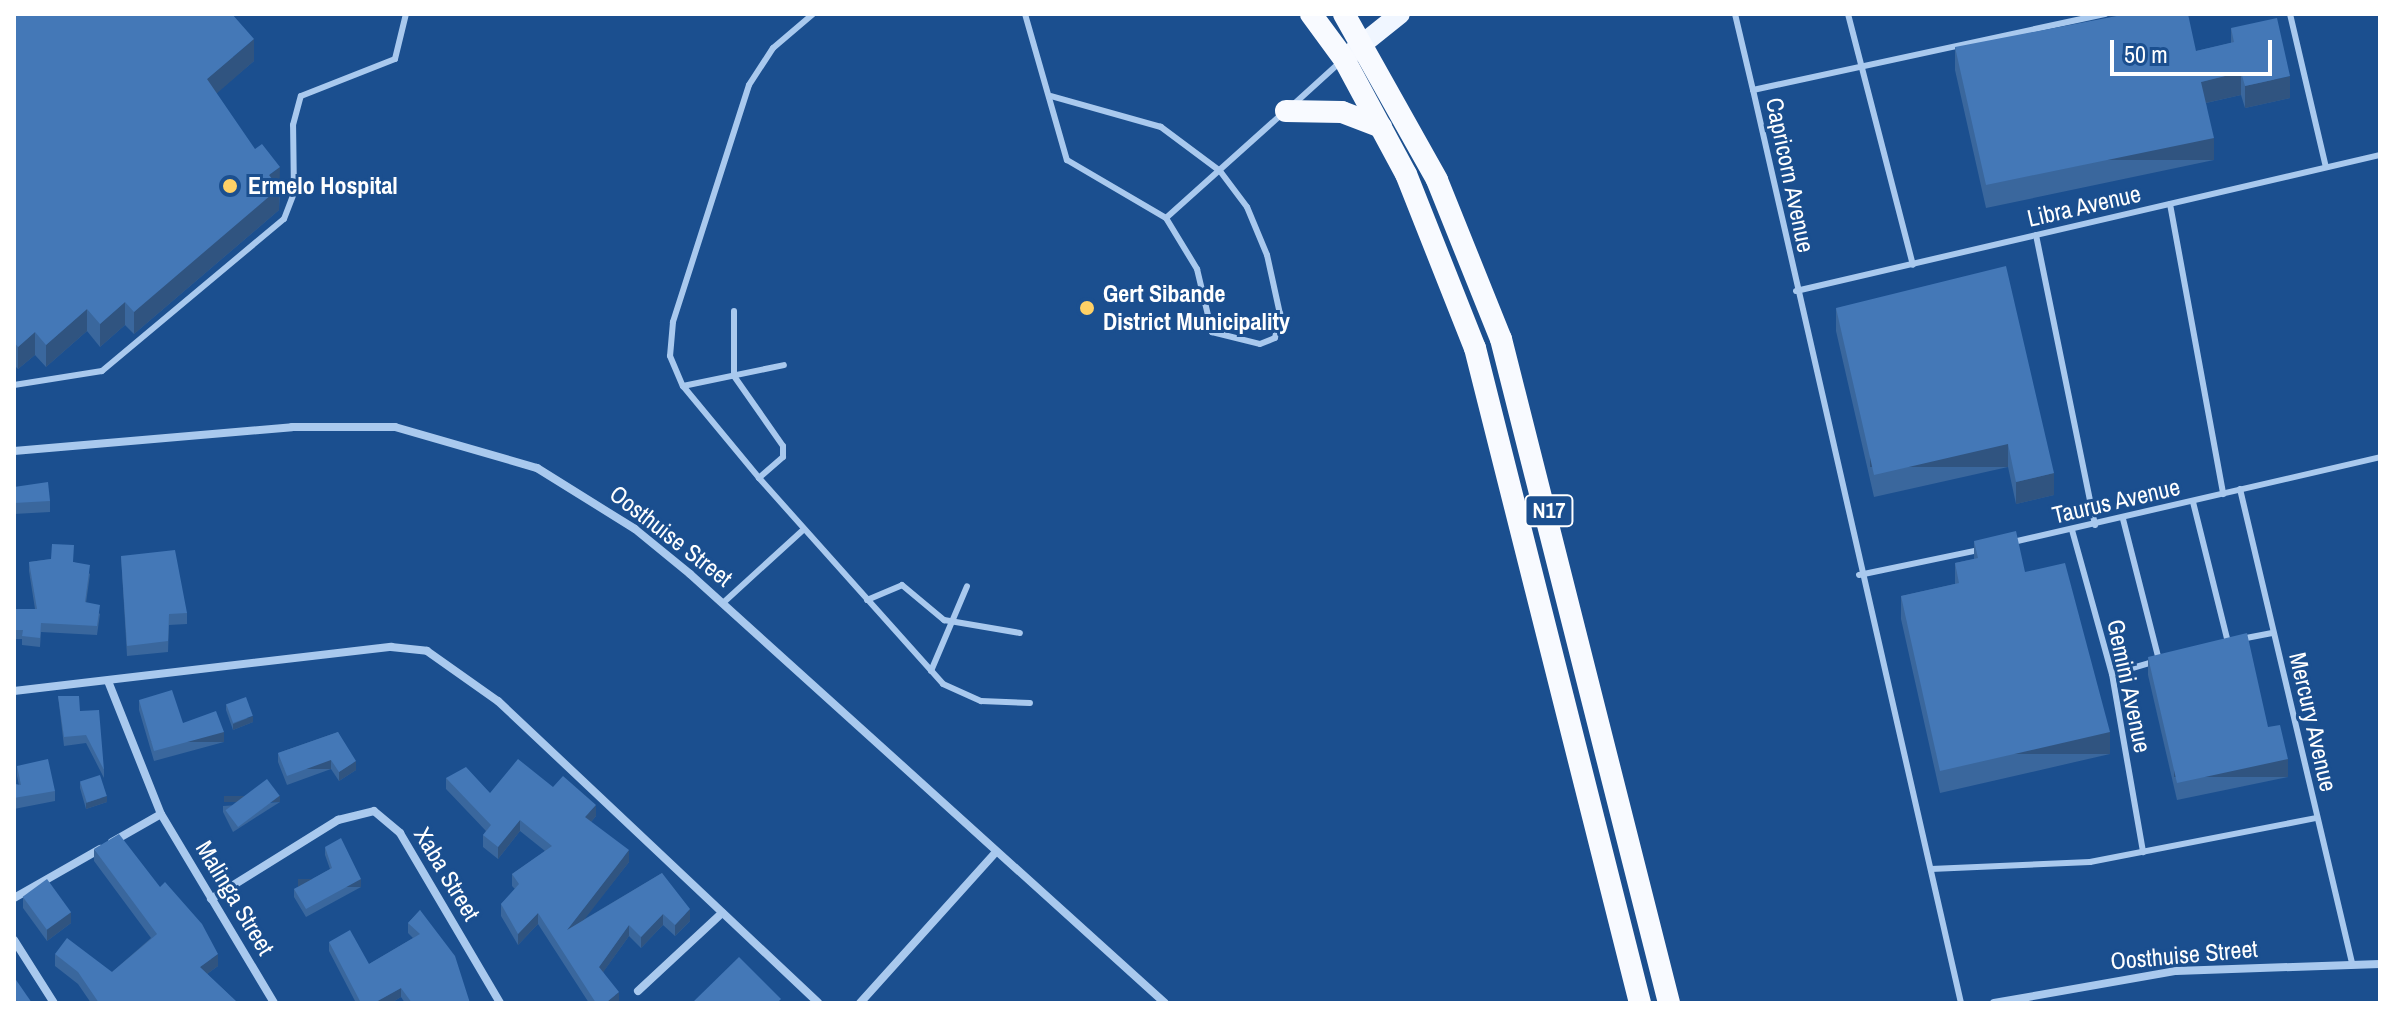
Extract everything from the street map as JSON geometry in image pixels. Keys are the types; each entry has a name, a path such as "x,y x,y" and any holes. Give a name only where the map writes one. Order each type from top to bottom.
{"highway":[{"name":"N17","path":"1311,14 1344,59 1381,127 1475,348 1640,1003"},
{"name":"N17","path":"1344,14 1366,41 1437,180 1501,339 1669,1003"},
{"path":"1286,111 1342,112 1381,127"}],"main road":[{"path":"1344,59 1400,14"}],"street":[{"name":"Oosthuise Street","path":"14,451 292,427 435,433 537,468 586,495 723,603 1165,1003"},
{"path":"14,691 391,647 427,651 498,701 818,1003"},
{"name":"Malinga Street","path":"108,681 161,814 274,1003"},
{"name":"Xaba Street","path":"211,899 338,820 374,811 400,833 500,1003"},
{"path":"14,898 161,814"},
{"path":"860,1003 996,852"},
{"path":"638,991 722,913"},
{"path":"14,940 54,1003"},
{"name":"Oosthuise Street","path":"1994,1003 2176,971 2380,964"}],"lane":[{"path":"14,385 102,371 284,219 294,193 293,125 301,96 395,59 406,14"},
{"path":"813,14 773,48 742,106 673,322 670,356 683,386 759,478 931,671 967,698 1030,703"},
{"path":"1025,14 1067,160 1166,218 1197,269 1211,331 1260,344 1272,341 1281,320 1273,275 1255,222 1220,171 1161,127 1051,96"},
{"path":"1735,14 1753,90"},
{"path":"1848,14 1913,265"},
{"name":"Capricorn Avenue","path":"1961,1003 1859,575 1753,90 1861,63 2106,14"},
{"path":"2290,14 2326,167"},
{"path":"1166,218 1344,59"},
{"name":"Libra Avenue","path":"1796,291 2380,155"},
{"path":"2170,204 2223,494"},
{"path":"2036,235 2095,525"},
{"path":"734,311 734,376 783,446 783,457 759,478"},
{"path":"683,386 784,365"},
{"name":"Taurus Avenue","path":"1859,575 2123,519 2380,457"},
{"name":"Mercury Avenue","path":"2240,489 2352,963"},
{"path":"2193,502 2228,642"},
{"path":"2123,519 2159,660"},
{"path":"723,603 803,530"},
{"name":"Gemini Avenue","path":"2072,530 2112,674 2143,852"},
{"path":"867,600 902,585 952,622 1020,633"},
{"path":"931,671 967,586"},
{"path":"2214,646 2273,633"},
{"path":"2112,674 2173,656"},
{"path":"1931,869 2143,852 2317,818"}],"building":[{"path":"14,14 232,14 254,39 207,79 255,149 262,144 280,167 269,175 279,188 134,312 125,302 100,324 87,309 46,345 35,332 18,347 14,342"},
{"path":"2127,14 2188,14 2196,51 2234,42 2231,28 2277,18 2290,76 2245,86 2241,72 2201,82 2214,138 1986,185 1955,47"},
{"path":"2006,266 2054,473 2016,482 2008,444 1874,475 1836,308"},
{"path":"48,482 50,501 14,503 14,487"},
{"path":"2016,531 2025,572 2065,563 2110,732 1940,771 1901,596 1959,583 1955,563 1978,558 1974,541"},
{"path":"52,544 74,545 73,562 90,565 85,602 100,605 97,626 41,623 40,638 22,636 23,630 14,630 14,609 37,609 29,562 51,559"},
{"path":"175,550 187,613 169,614 168,641 127,646 121,556"},
{"path":"2247,633 2268,727 2280,725 2288,759 2177,783 2148,657"},
{"path":"172,690 183,723 216,711 224,732 154,751 139,700"},
{"path":"58,696 79,696 80,711 99,710 104,770 86,735 64,737"},
{"path":"246,697 253,716 233,723 226,704"},
{"path":"338,732 356,761 339,772 331,760 287,776 278,753"},
{"path":"48,759 55,791 14,798 14,784 21,785 17,766"},
{"path":"518,759 553,787 563,776 596,805 585,817 629,850 567,930 662,873 690,909 675,925 663,914 641,937 629,925 599,967 619,992 609,1003 596,1003 538,913 518,934 501,904 519,884 512,874 552,846 520,820 498,847 483,835 491,825 446,778 466,767 490,793"},
{"path":"100,775 107,796 87,802 80,781"},
{"path":"267,779 280,796 238,827 225,810"},
{"path":"119,834 160,887 165,882 202,924 218,954 200,967 238,1003 99,1003 78,972 55,954 67,938 112,972 157,934 94,849"},
{"path":"341,838 361,879 306,909 294,889 332,868 325,847"},
{"path":"47,879 71,912 47,930 23,897"},
{"path":"420,910 455,956 470,1003 412,1003 401,988 374,1003 361,1003 329,942 350,930 369,964 420,934 408,923"},
{"path":"739,957 781,999 777,1003 692,1003"},
{"path":"14,977 32,1003 14,1003"}],"place":[{"name":"Ermelo Hospital","path":"230,186"},
{"name":"Gert Sibande District Municipality","path":"1087,308"}]}
